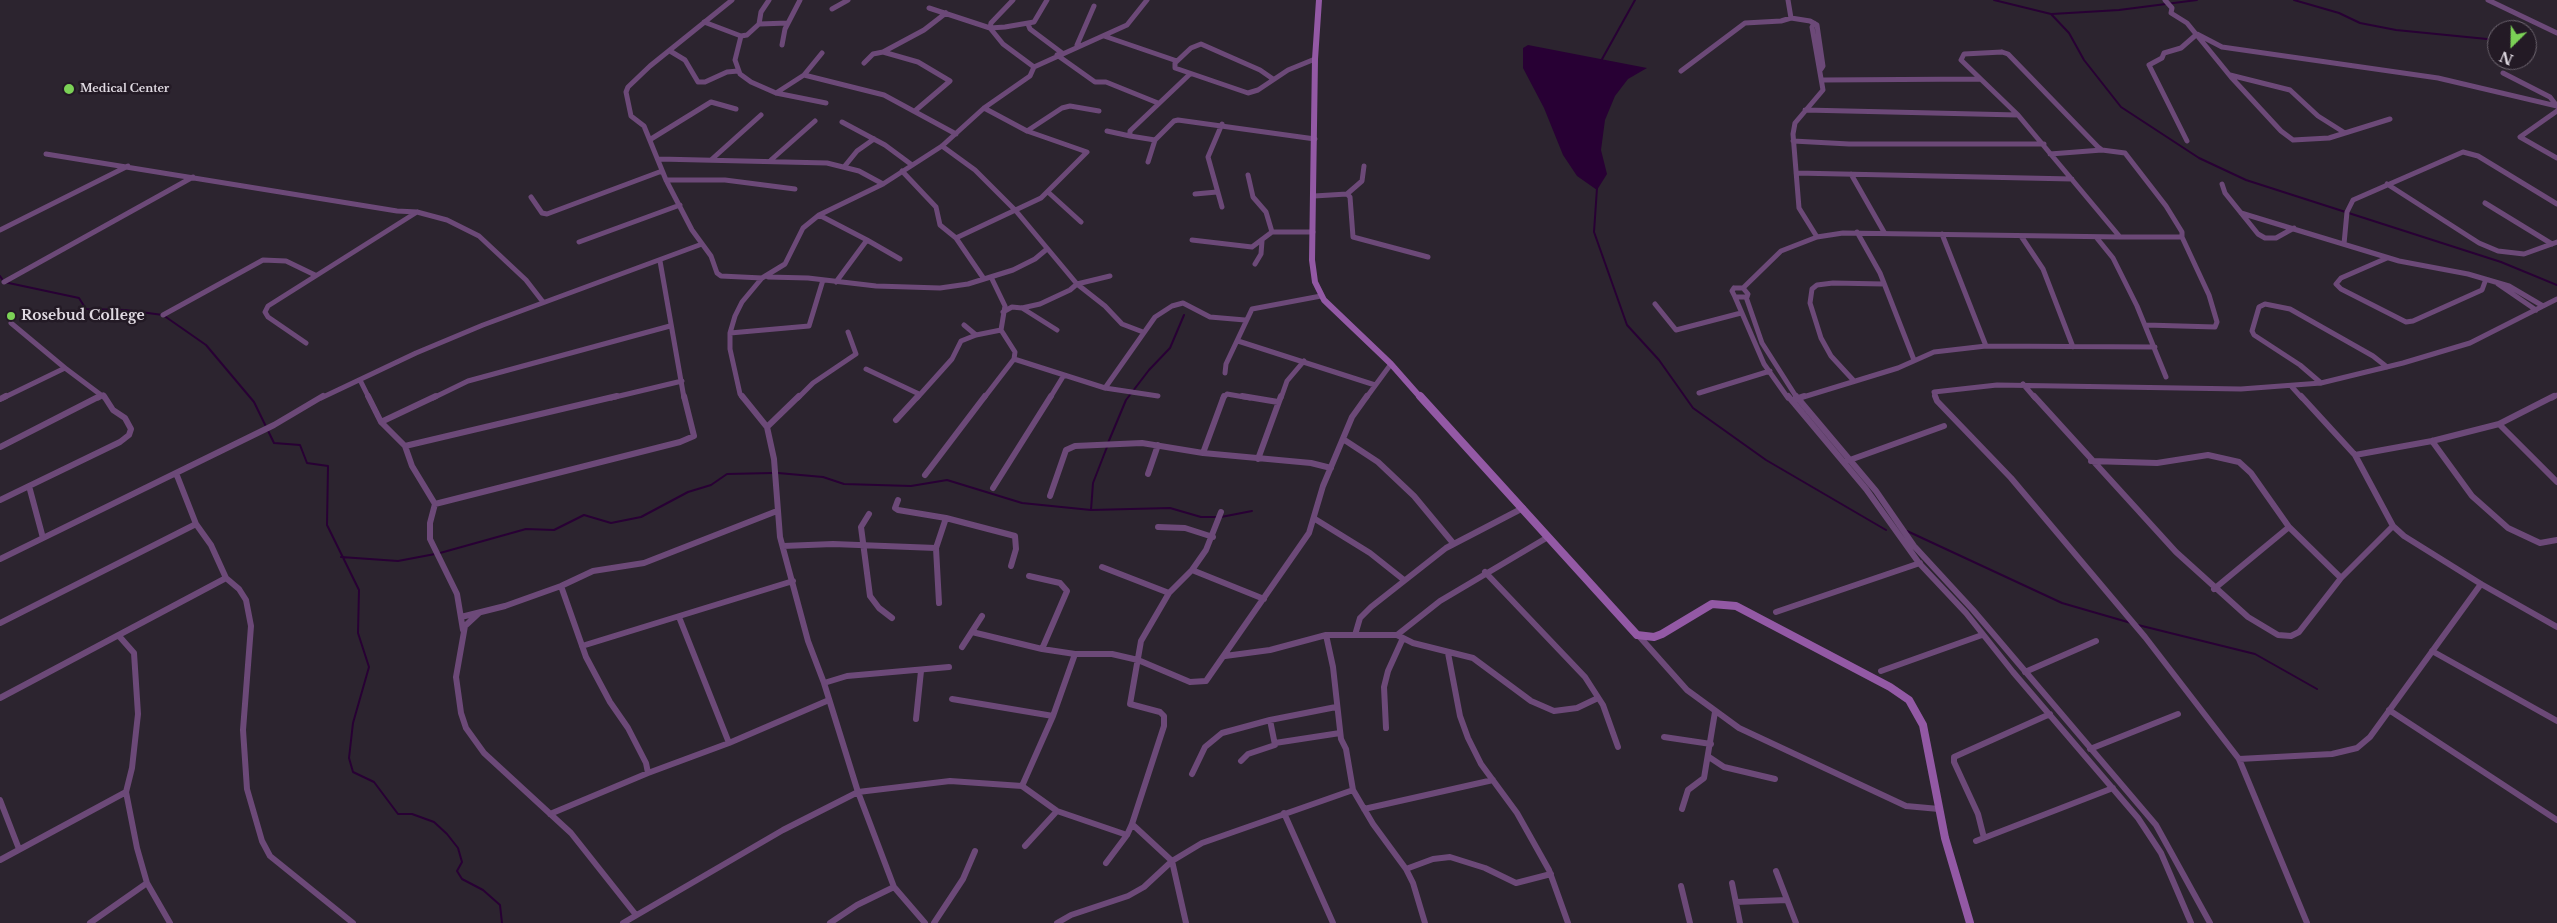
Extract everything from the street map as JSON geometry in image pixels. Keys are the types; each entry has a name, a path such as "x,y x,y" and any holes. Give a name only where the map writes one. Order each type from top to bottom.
{"street":[{"path":"732,0 626,90 632,116 644,126 651,139 666,180 702,244 711,256 718,275 935,288 968,284 992,277 1023,266 1047,249"},
{"path":"704,22 741,36 747,35 759,24 761,12 769,0"},
{"path":"782,45 788,23 800,0"},
{"path":"832,9 848,0"},
{"path":"990,28 991,23 1013,0"},
{"path":"929,8 990,28 1028,24 1038,18 1047,0"},
{"path":"924,923 894,888 858,792 824,683 808,641 783,546 767,427 740,394 730,349 730,333 742,302 764,277 785,264 803,228 819,215 883,184 942,146 984,108 1030,76 1034,67 1062,52 1104,36 1132,21 1147,0"},
{"path":"1319,0 1315,59 1313,268 1321,296 1330,308 1391,364 1523,508 1672,676 1715,712 1739,728 1906,806 1939,810"},
{"path":"1788,0 1791,18"},
{"path":"2165,0 2172,8 2171,13 2187,23 2280,131 2293,140 2329,138 2390,119"},
{"path":"2488,0 2557,32"},
{"path":"1077,46 1094,6"},
{"path":"864,63 873,54 883,52 924,30 946,13"},
{"path":"1681,71 1745,23 1781,21 1791,18 1814,23 1812,27 1823,80 1823,90 1795,123 1793,140 1799,208 1817,237"},
{"path":"759,24 788,23"},
{"path":"1028,24 1030,30 1062,52"},
{"path":"990,28 1003,44 1034,67"},
{"path":"2197,34 2222,47 2438,78 2557,106"},
{"path":"2187,141 2149,65 2162,58 2164,53 2181,48 2197,34"},
{"path":"741,36 734,56 738,70 751,82 776,93 826,103"},
{"path":"1104,36 1177,61"},
{"path":"1273,79 1260,70 1201,44 1191,48 1177,61 1175,68 1248,92 1258,90 1273,79 1315,59"},
{"path":"670,51 686,60 698,82 705,82 727,72 738,70"},
{"path":"883,52 918,62 950,81 916,110"},
{"path":"2102,150 2008,54 2002,52 1961,56 1961,60 2018,115 2044,144 2050,154 2120,237"},
{"path":"776,93 804,75 816,63 822,53"},
{"path":"1057,55 1095,82 1106,82 1158,103"},
{"path":"2503,73 2550,97 2557,106"},
{"path":"1130,136 1133,128 1190,74"},
{"path":"804,75 857,90 884,94 916,110 956,134"},
{"path":"2230,75 2290,90 2318,116 2345,133"},
{"path":"1823,80 1980,79"},
{"path":"651,139 711,102 736,109"},
{"path":"1027,131 1062,108 1070,106 1099,111"},
{"path":"956,238 1016,211 1048,192 1086,151 1027,131 984,108"},
{"path":"1805,110 2018,115"},
{"path":"2557,111 2520,137 2557,158"},
{"path":"711,160 761,114"},
{"path":"1148,162 1155,140 1174,121 1178,120 1222,124 1315,139"},
{"path":"771,160 815,121"},
{"path":"842,122 874,138 912,165"},
{"path":"1222,124 1208,157 1222,206"},
{"path":"1107,131 1155,140"},
{"path":"844,167 857,150 874,138"},
{"path":"1793,140 1849,144 2044,144"},
{"path":"942,146 974,170 1016,211 1077,284 1105,306 1122,324 1143,332"},
{"path":"2050,154 2102,150 2126,153 2142,177 2166,206 2182,232 2182,237 2211,300 2217,322 2215,327 2206,328 2146,325"},
{"path":"2344,244 2347,212 2353,200 2387,184 2467,152 2478,156 2557,204"},
{"path":"46,154 330,200 417,212 459,224 480,236 526,280 543,302"},
{"path":"659,159 771,160 828,163 844,167 883,184"},
{"path":"0,230 128,166"},
{"path":"1314,196 1347,194 1362,182 1364,166"},
{"path":"531,197 542,213 547,214 662,171"},
{"path":"902,171 924,192 936,207 940,225 956,238 984,279"},
{"path":"1796,173 1998,179 2072,179"},
{"path":"1851,174 1884,232"},
{"path":"1248,176 1252,196 1266,212 1272,232"},
{"path":"4,282 193,177"},
{"path":"666,180 725,180 795,189"},
{"path":"2222,184 2225,193 2253,230 2265,238 2276,238 2294,228"},
{"path":"2387,184 2488,247 2508,253 2524,254 2554,243"},
{"path":"1048,192 1081,222"},
{"path":"1195,194 1217,192"},
{"path":"1347,194 1350,197 1353,237 1428,257"},
{"path":"2485,203 2554,243"},
{"path":"579,242 680,205"},
{"path":"306,344 280,326 265,312 272,303 417,212"},
{"path":"2241,213 2420,267 2486,279 2508,286 2543,306"},
{"path":"819,215 900,259"},
{"path":"1192,240 1252,247 1272,232 1313,232"},
{"path":"2182,237 1857,232 1817,237 1781,251 1743,288 1734,288 1732,291 1750,336 1770,371 1791,401 1866,489 1919,563 1961,606 1982,634 2138,818 2161,853 2191,923"},
{"path":"1857,232 1884,284 1914,360"},
{"path":"1942,234 1986,346"},
{"path":"2020,236 2043,269 2073,347"},
{"path":"2096,237 2113,258 2146,325 2166,376"},
{"path":"836,282 842,271 867,240"},
{"path":"1255,264 1261,254 1262,241"},
{"path":"0,559 249,438 307,404 416,353 543,302 660,261 702,244"},
{"path":"2387,258 2341,278 2336,284 2349,293 2406,322 2413,321 2482,290 2486,279"},
{"path":"163,315 263,260 286,261 315,276"},
{"path":"435,504 691,439 694,436 678,354 670,326 666,287 660,261"},
{"path":"1004,309 1040,304 1070,290 1077,284 1110,276"},
{"path":"925,475 1014,359 1011,344 1001,330 1004,309 992,277"},
{"path":"730,333 809,326 822,280"},
{"path":"1854,381 1831,356 1821,338 1810,303 1812,289 1817,285 1833,283 1884,284"},
{"path":"2497,283 2536,310"},
{"path":"1743,288 1748,294 1746,297 1762,343 1798,398 1850,460 1927,561 2156,825 2210,923"},
{"path":"1226,373 1226,364 1238,341 1245,320 1252,309 1321,296"},
{"path":"1735,297 1746,297"},
{"path":"2521,300 2527,297"},
{"path":"2307,923 2239,759 2141,632 2011,478 1934,396 1934,392 2023,384 2241,388 2292,387 2321,383 2387,367 2470,343 2557,299"},
{"path":"1105,388 1158,313 1178,303 1188,305 1210,317 1245,320"},
{"path":"1656,304 1676,330 1741,312"},
{"path":"2321,383 2300,365 2254,336 2252,331 2259,307 2265,304 2290,309 2373,356 2387,367"},
{"path":"1022,308 1057,330"},
{"path":"0,500 129,436 131,429 129,423 113,410 103,395 65,368 11,323"},
{"path":"964,325 976,335"},
{"path":"380,422 468,381 670,326"},
{"path":"896,420 952,359 961,342 976,335 1001,330"},
{"path":"767,427 813,383 856,354 848,332"},
{"path":"1238,341 1375,385"},
{"path":"1791,401 1854,381 1934,352 1986,346 2155,347"},
{"path":"1014,359 1105,388 1158,396"},
{"path":"1258,459 1278,402 1291,376 1304,361"},
{"path":"972,632 1042,649 1075,654 1112,654 1138,660 1190,682 1200,683 1206,681 1309,533 1315,519 1323,486 1357,408 1391,364"},
{"path":"0,399 65,368"},
{"path":"866,369 919,394"},
{"path":"1699,393 1770,371"},
{"path":"993,488 1064,375"},
{"path":"360,380 380,422 391,430 405,446 412,466 435,504 430,523 430,539 443,560 457,594 463,632"},
{"path":"405,446 682,381"},
{"path":"2023,384 2091,461 2176,552 2214,589 2268,630 2291,636 2299,632 2341,578 2393,526"},
{"path":"2292,387 2355,455 2393,526 2404,536 2481,584 2557,626"},
{"path":"1203,453 1223,397 1226,394 1278,402"},
{"path":"0,447 103,395"},
{"path":"2355,455 2432,441 2499,424 2557,395"},
{"path":"2499,424 2538,466 2557,482"},
{"path":"1842,462 1944,426"},
{"path":"1344,439 1378,462 1414,496 1453,543"},
{"path":"2432,441 2472,496 2508,528 2540,543 2557,540"},
{"path":"1050,496 1066,450 1074,446 1109,444 1158,445 1203,453 1311,463 1331,468"},
{"path":"1148,474 1158,445"},
{"path":"2091,461 2157,463 2208,455 2239,462 2251,473 2290,526 2341,578"},
{"path":"176,473 196,524 210,545 226,578 239,589 246,600 250,626 243,730 247,789 262,841 270,856 354,923"},
{"path":"29,486 42,538"},
{"path":"898,500 896,510 946,518 1015,536 1016,548 1011,566"},
{"path":"1355,636 1360,618 1404,580 1453,543 1523,508"},
{"path":"461,616 479,613 561,586 593,571 644,563 777,511"},
{"path":"1106,863 1127,835 1132,824 1165,719 1160,712 1130,704 1146,629 1169,593 1192,570 1213,537 1221,512"},
{"path":"869,514 861,527 865,546 870,596 879,608 892,618"},
{"path":"939,603 940,578 936,548 946,518"},
{"path":"1315,519 1370,553 1404,580"},
{"path":"0,622 196,524"},
{"path":"2214,589 2290,526"},
{"path":"1158,527 1185,528 1213,537"},
{"path":"1386,728 1384,687 1400,637 1427,610 1485,572 1548,537"},
{"path":"783,546 936,548"},
{"path":"1776,612 1927,561"},
{"path":"1102,567 1169,593"},
{"path":"1192,570 1264,599"},
{"path":"1485,572 1585,677 1598,698 1618,747"},
{"path":"1029,576 1060,583 1067,591 1042,649"},
{"path":"0,698 226,578"},
{"path":"583,648 793,580"},
{"path":"2239,759 2344,753 2357,748 2370,736 2481,584"},
{"path":"561,586 573,615 586,657 610,702 637,746 646,763 648,773"},
{"path":"1637,635 1654,637 1704,607 1712,604 1727,604 1759,616 1811,647 1890,687 1908,700 1920,717 1939,810 1970,923"},
{"path":"479,613 465,626 456,677 461,713 466,728 484,753 578,842 636,915"},
{"path":"962,646 982,616"},
{"path":"679,617 729,743"},
{"path":"1881,671 1982,634"},
{"path":"1225,656 1270,650 1326,635 1400,637 1448,653 1473,658 1531,701 1554,711 1577,708 1598,698"},
{"path":"1326,635 1333,667 1340,733 1346,749 1353,790 1406,869 1413,883 1424,923"},
{"path":"119,636 134,653 138,714 132,768 126,792 137,848 147,884 170,923"},
{"path":"2025,672 2096,641"},
{"path":"2432,651 2557,721"},
{"path":"1448,653 1460,716 1481,764 1517,813 1551,874 1568,923"},
{"path":"1022,786 1053,716 1075,654"},
{"path":"824,683 847,676 921,671 949,667"},
{"path":"916,719 921,671"},
{"path":"952,699 1053,716"},
{"path":"550,814 648,773 729,743 829,700"},
{"path":"1192,774 1211,740 1235,729 1256,726 1270,720 1336,707"},
{"path":"2389,710 2557,820"},
{"path":"1682,809 1688,790 1704,778 1715,712"},
{"path":"2050,714 1954,757 1954,762 1978,814 1980,840 2113,788"},
{"path":"2090,749 2178,714"},
{"path":"1270,720 1275,743"},
{"path":"1241,762 1248,754 1272,747 1275,743 1340,733"},
{"path":"1664,736 1686,742 1711,744"},
{"path":"1709,757 1724,767 1775,779"},
{"path":"1364,809 1493,780"},
{"path":"623,923 784,830 858,792 950,781 1022,786 1057,811 1084,822 1127,835"},
{"path":"1057,923 1071,916 1128,896 1144,887 1172,861 1202,843 1353,790"},
{"path":"0,860 126,792"},
{"path":"0,800 19,849"},
{"path":"1025,846 1057,811"},
{"path":"1284,813 1304,862 1333,923"},
{"path":"1132,824 1172,861 1186,923"},
{"path":"934,923 963,879 975,852"},
{"path":"1406,869 1433,859 1450,857 1484,868 1516,883 1551,874"},
{"path":"1776,871 1796,923"},
{"path":"1732,883 1740,923"},
{"path":"90,923 147,884"},
{"path":"1681,886 1690,923"},
{"path":"830,923 857,905 894,888"},
{"path":"1736,902 1787,900"}],"shaded area":[{"path":"1528,45 1647,68 1628,79 1615,96 1605,120 1601,150 1607,174 1597,190 1577,176 1563,155 1544,108 1523,68 1523,48"}],"waterway":[{"path":"1601,61 1635,0"},
{"path":"1994,0 2051,14 2069,33 2084,60 2121,107 2199,158 2246,180 2501,262 2557,285"},
{"path":"2052,14 2119,10 2197,0"},
{"path":"2294,0 2339,13 2360,23 2396,30 2487,39"},
{"path":"1597,188 1594,232 1627,325 1659,360 1693,408 1766,460 1886,530"},
{"path":"0,276 4,282 79,298 86,309 125,310 163,315 206,345 254,402 274,443 300,445 307,463 328,466 327,525 343,557"},
{"path":"1108,443 1126,400 1149,370 1170,348 1184,315"},
{"path":"1091,510 1093,483 1107,447"},
{"path":"440,553 526,529 554,530 584,515 611,523 641,517 688,492 711,485 727,474 773,473"},
{"path":"778,473 823,477 844,484 911,486 947,480 1022,503 1091,510"},
{"path":"1091,510 1170,508 1201,517 1216,517"},
{"path":"1221,517 1252,511"},
{"path":"1907,531 2062,603 2131,623"},
{"path":"343,557 398,561 435,554"},
{"path":"343,557 359,590 358,633 369,667 353,723 349,758 353,772 374,782 398,814 412,814 434,822 447,834 458,848 462,862 457,871 462,879 483,890 500,905 502,923"},
{"path":"2138,625 2255,654 2317,689"}],"place":[{"name":"Medical Center","path":"69,89"},
{"name":"Rosebud College","path":"11,316"}]}
